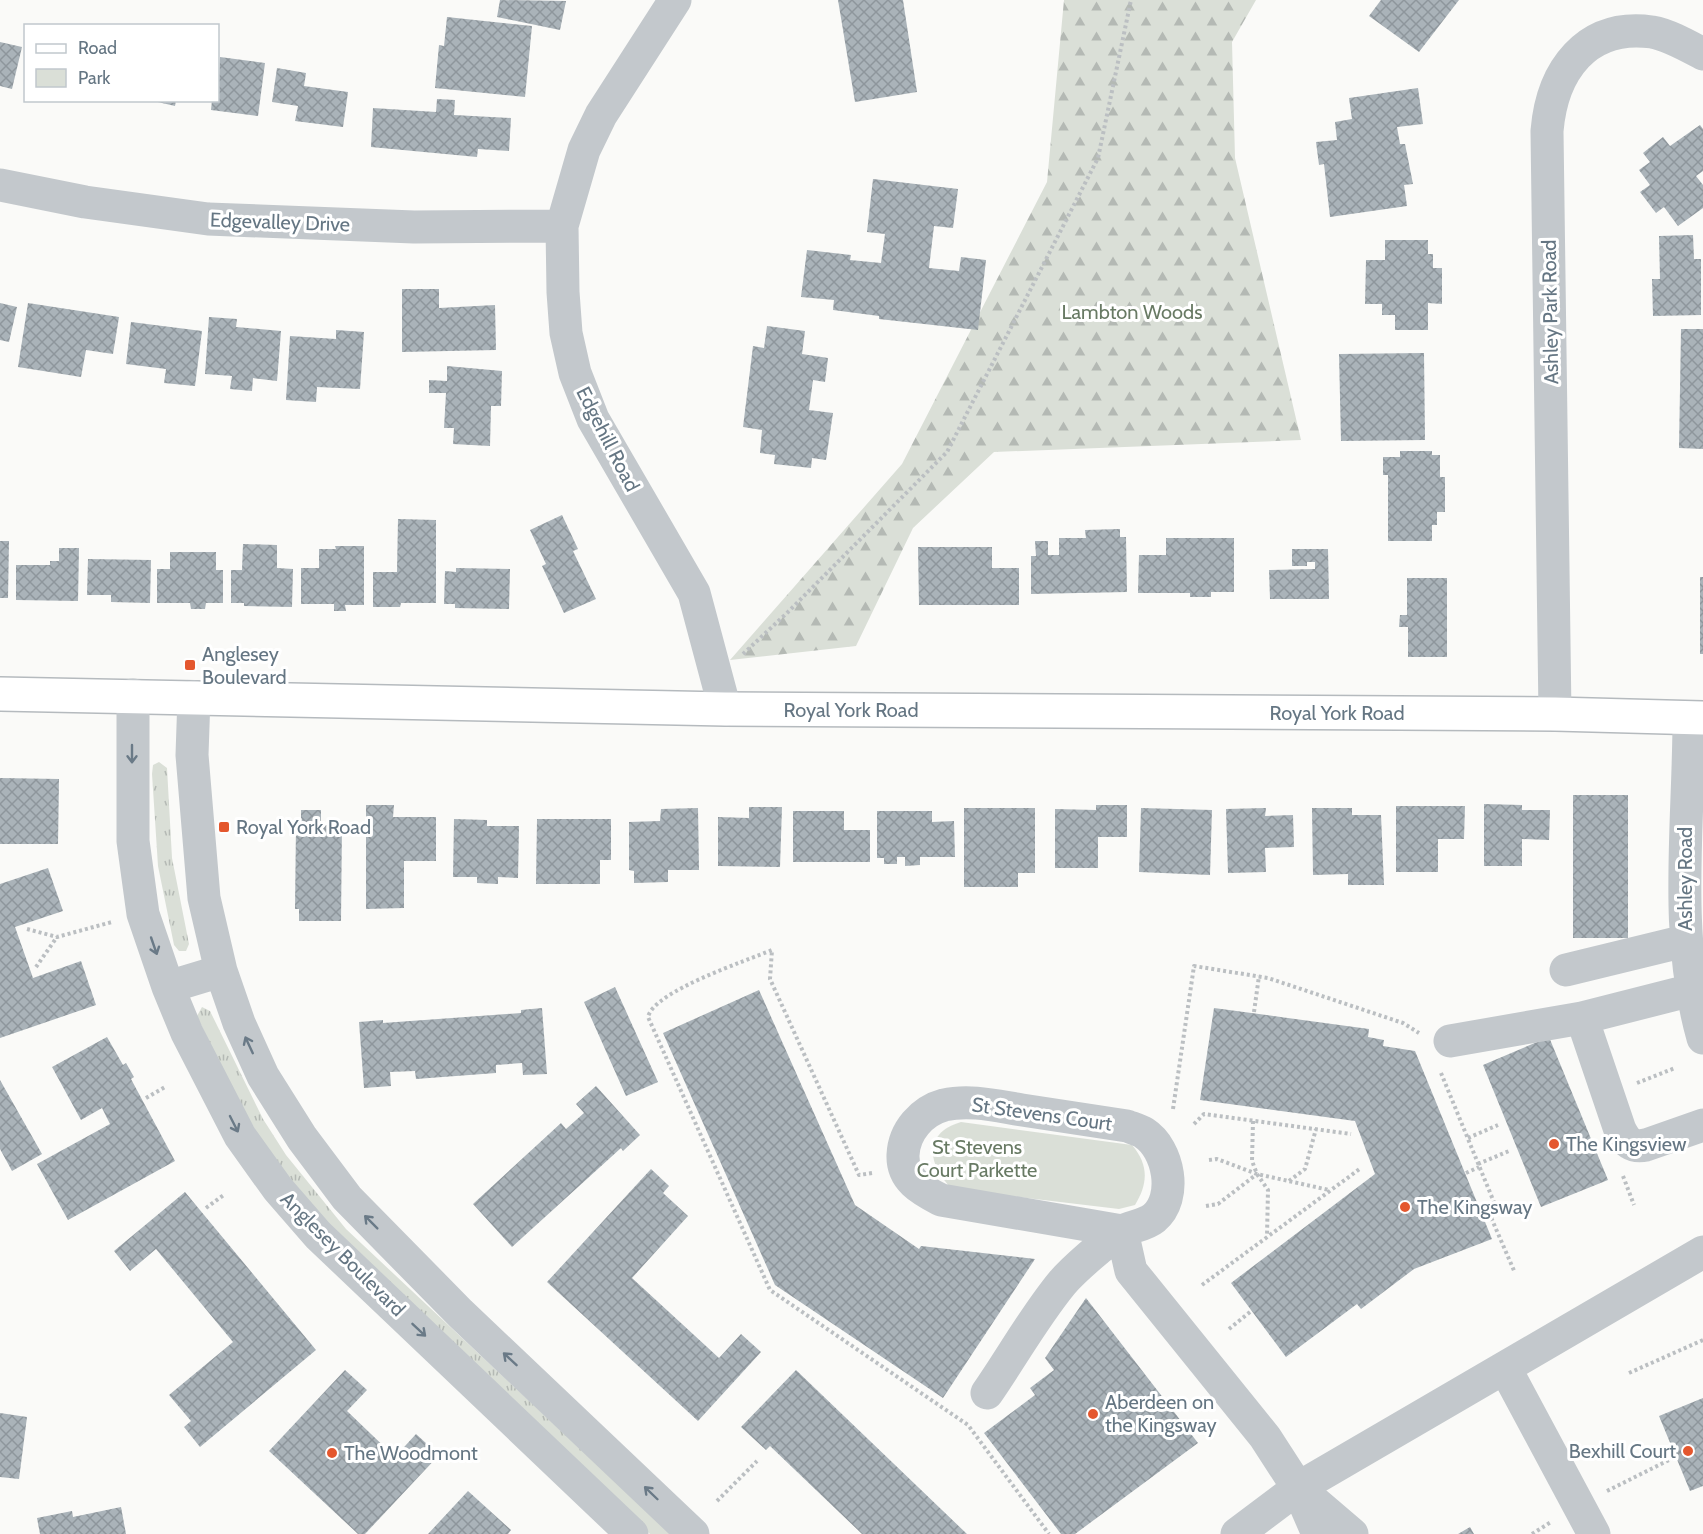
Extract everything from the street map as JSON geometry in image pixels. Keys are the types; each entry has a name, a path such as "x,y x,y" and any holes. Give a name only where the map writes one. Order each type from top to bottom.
{"main road":[{"name":"Royal York Road","path":"0,694 725,709 1555,714 1696,718"}],"street":[{"name":"Edgehill Road","path":"675,0 601,115 585,150 562,226 566,333 575,373 593,418 694,593 725,709"},
{"name":"Ashley Park Road","path":"1555,714 1556,644 1547,131 1552,96 1567,67 1578,54 1608,35 1631,31 1654,33 1703,54"},
{"name":"Edgevalley Drive","path":"0,185 86,202 208,219 414,227 562,226"},
{"name":"Anglesey Boulevard","path":"133,695 133,841 143,914 168,987 187,1033 240,1136 278,1189 318,1235 632,1534"},
{"path":"194,697 192,755 204,898 221,971 239,1023 263,1076 302,1138 347,1198 460,1313 693,1534"},
{"name":"Ashley Road","path":"1696,718 1684,850 1685,941 1692,990 1703,1038"},
{"path":"1566,970 1685,941"},
{"path":"168,987 221,971"},
{"path":"1437,1038 1582,1018 1692,990"},
{"path":"1582,1018 1620,1130 1628,1142 1637,1146 1646,1145 1703,1125"},
{"name":"St Stevens Court","path":"987,1393 1063,1282 1122,1231 1140,1226 1155,1217 1164,1202 1168,1183 1166,1167 1158,1148 1145,1134 1127,1126 971,1102 945,1105 926,1113 912,1127 904,1147 903,1163 909,1177 919,1189 942,1200 1122,1231"},
{"path":"1122,1231 1131,1270 1257,1426 1298,1488 1318,1534"},
{"path":"1237,1534 1298,1488 1703,1252"},
{"path":"1504,1368 1580,1504 1594,1534"},
{"path":"1298,1488 1352,1534"}],"path":[{"path":"742,654 788,612 946,452 1098,158 1131,0"},
{"path":"27,929 57,937 112,922"},
{"path":"36,967 57,937"},
{"path":"872,1173 859,1175 794,1033 770,979 772,950 667,995 649,1012 648,1017 770,1290 968,1425 1049,1534"},
{"path":"1173,1109 1194,966 1259,976 1403,1023 1437,1038"},
{"path":"1254,1012 1259,976"},
{"path":"1441,1072 1498,1212 1490,1215 1515,1273"},
{"path":"146,1098 165,1087"},
{"path":"1194,1124 1204,1114 1351,1134"},
{"path":"1253,1121 1252,1161 1257,1174 1268,1190 1267,1236"},
{"path":"1468,1138 1498,1125"},
{"path":"1289,1181 1305,1169 1316,1129"},
{"path":"1466,1173 1509,1151"},
{"path":"1209,1160 1217,1159 1257,1174 1330,1191"},
{"path":"1202,1285 1361,1168"},
{"path":"1206,1206 1218,1204 1257,1174"},
{"path":"206,1208 225,1194"},
{"path":"1229,1329 1250,1311"},
{"path":"1629,1373 1703,1340"},
{"path":"1580,1504 1673,1458"},
{"path":"717,1501 757,1461"}],"green space":[{"name":"Lambton Woods","path":"1064,0 1256,0 1232,42 1235,158 1301,440 994,452 913,528 856,646 730,660 902,464 1047,182"},
{"path":"159,762 167,768 172,858 189,944 186,951 179,951 174,945 158,866 152,774 153,765"},
{"path":"202,1007 210,1011 263,1119 286,1155 346,1229 671,1534 650,1534 395,1297 277,1167 227,1082 197,1016"},
{"name":"St Stevens Court Parkette","path":"961,1122 1132,1145 1138,1152 1144,1167 1142,1190 1135,1205 1119,1209 952,1189 938,1170 933,1150 940,1134"}],"building":[{"path":"500,0 566,1 560,30 497,17"},
{"path":"838,0 903,0 917,92 855,102"},
{"path":"1381,0 1459,0 1419,52 1369,16"},
{"path":"447,17 532,26 525,97 435,88 439,45 444,46"},
{"path":"0,42 22,47 12,89 0,86"},
{"path":"220,57 265,63 258,116 211,110 212,102 219,102"},
{"path":"277,68 306,73 304,86 348,92 343,127 295,121 298,106 272,102"},
{"path":"1418,88 1423,124 1397,127 1400,144 1405,144 1413,184 1404,185 1407,206 1330,217 1324,164 1319,165 1316,142 1337,140 1335,122 1352,119 1349,98"},
{"path":"437,99 455,100 454,115 511,118 509,151 478,149 477,157 371,147 373,108 436,112"},
{"path":"158,102 176,102 175,106"},
{"path":"1700,125 1703,129 1703,171 1696,176 1703,185 1703,208 1678,226 1664,207 1656,213 1640,192 1650,185 1639,170 1650,162 1643,153 1663,137 1670,146"},
{"path":"873,179 958,189 953,228 934,226 929,268 959,271 961,257 986,260 978,330 879,319 879,316 833,310 834,300 801,297 807,250 851,255 850,260 881,263 885,234 867,232"},
{"path":"1693,235 1694,259 1701,259 1701,315 1653,316 1652,279 1660,279 1659,236"},
{"path":"1385,240 1428,240 1428,254 1433,254 1433,268 1442,268 1442,304 1428,303 1428,330 1395,330 1395,315 1382,315 1382,304 1365,304 1366,260 1385,260"},
{"path":"402,289 439,289 439,308 495,305 496,350 402,352"},
{"path":"0,303 17,307 9,342 0,340"},
{"path":"28,303 119,317 113,354 86,350 81,377 18,367"},
{"path":"209,317 237,319 236,327 281,331 277,381 253,378 252,391 230,389 232,376 205,374"},
{"path":"131,322 202,331 195,386 164,383 166,369 126,364"},
{"path":"767,326 805,331 802,354 828,358 825,382 813,380 809,410 833,413 826,460 812,458 811,468 774,464 775,455 760,453 762,430 743,427 753,346 764,348"},
{"path":"1681,329 1703,329 1703,449 1679,448"},
{"path":"336,330 364,332 360,389 317,387 316,402 286,400 290,336 336,339"},
{"path":"1424,353 1425,440 1341,441 1339,354"},
{"path":"447,366 502,371 501,406 491,406 490,446 453,444 454,428 444,428 446,393 429,393 429,380 447,381"},
{"path":"1400,451 1432,451 1432,455 1440,455 1440,477 1445,477 1445,512 1437,512 1437,525 1432,525 1432,541 1388,541 1388,475 1383,475 1383,457 1400,457"},
{"path":"562,515 578,549 573,551 596,599 564,613 542,566 546,564 530,530"},
{"path":"398,519 436,520 436,603 401,603 400,607 373,607 373,572 397,572"},
{"path":"1120,529 1120,537 1126,537 1127,592 1031,594 1031,556 1036,556 1035,541 1048,541 1048,555 1059,555 1059,538 1086,538 1085,530"},
{"path":"1166,538 1234,538 1234,592 1211,592 1211,597 1190,597 1190,593 1138,593 1139,555 1166,555"},
{"path":"0,541 9,541 8,598 0,598"},
{"path":"243,544 277,545 277,568 293,569 292,607 244,606 244,603 231,603 231,570 242,570"},
{"path":"335,546 364,546 364,605 345,605 346,611 334,611 334,604 301,604 301,568 319,568 319,549 336,549"},
{"path":"918,547 992,547 992,568 1019,568 1019,605 919,605"},
{"path":"59,548 79,548 78,601 16,600 16,565 50,565 50,561 59,561"},
{"path":"1292,549 1328,549 1329,599 1270,599 1269,570 1315,569 1315,562 1307,562 1307,566 1292,566"},
{"path":"170,552 216,552 216,570 223,570 223,603 206,603 205,609 191,609 190,603 157,603 157,569 170,569"},
{"path":"88,559 151,560 150,603 111,602 111,595 87,595"},
{"path":"456,568 510,569 509,609 455,608 455,604 444,604 445,571 456,572"},
{"path":"1700,577 1703,577 1703,654 1700,654"},
{"path":"1407,578 1447,578 1447,657 1408,657 1408,627 1399,627 1400,615 1407,615"},
{"path":"0,778 59,779 58,844 0,844"},
{"path":"1573,795 1628,795 1628,938 1573,938"},
{"path":"1484,804 1522,805 1522,810 1550,810 1549,840 1522,839 1522,866 1484,866"},
{"path":"366,805 394,805 393,817 436,817 436,861 404,861 404,908 366,909"},
{"path":"1096,805 1127,805 1127,837 1098,837 1098,868 1055,868 1055,809 1096,810"},
{"path":"1396,806 1465,806 1464,839 1438,839 1438,872 1396,872"},
{"path":"749,807 782,807 780,867 718,866 718,817 749,818"},
{"path":"698,808 699,870 668,870 668,882 634,883 634,871 629,870 629,822 660,821 661,809"},
{"path":"964,808 1035,808 1035,873 1018,873 1018,887 964,887"},
{"path":"1141,808 1212,810 1210,875 1139,872"},
{"path":"1266,808 1265,816 1293,815 1294,847 1265,848 1266,872 1228,873 1226,809"},
{"path":"1312,808 1352,808 1352,815 1381,815 1384,885 1348,885 1348,874 1313,875"},
{"path":"301,810 321,810 321,825 342,825 341,921 299,921 299,909 295,909 296,825 301,825"},
{"path":"793,811 844,811 844,830 870,830 870,862 793,862"},
{"path":"877,811 932,811 932,822 954,821 955,857 920,857 920,865 905,866 905,857 897,857 897,864 884,864 884,858 877,858"},
{"path":"454,819 487,820 487,826 519,826 518,878 498,877 498,884 477,883 477,877 453,877"},
{"path":"537,819 611,819 611,860 600,860 600,884 536,884"},
{"path":"48,868 63,911 15,927 33,978 81,961 96,1005 0,1038 0,884"},
{"path":"615,987 658,1082 626,1096 584,1002"},
{"path":"759,990 855,1205 919,1249 921,1246 1035,1259 943,1398 775,1285 663,1033"},
{"path":"542,1008 547,1074 523,1075 522,1063 496,1065 496,1073 416,1079 415,1071 390,1072 391,1086 364,1088 359,1022 383,1020 383,1023 521,1013 521,1010"},
{"name":"The Kingsway","path":"1214,1008 1369,1029 1368,1037 1384,1040 1383,1046 1415,1051 1492,1239 1414,1269 1361,1309 1357,1304 1286,1357 1231,1283 1375,1174 1355,1121 1200,1100"},
{"path":"107,1037 123,1065 126,1063 134,1077 131,1079 175,1161 68,1220 37,1164 110,1124 102,1108 81,1120 52,1067"},
{"name":"The Kingsview","path":"1549,1037 1608,1180 1541,1207 1483,1065"},
{"path":"0,1080 42,1154 12,1171 0,1149"},
{"path":"596,1086 640,1135 623,1151 621,1148 512,1247 473,1204 561,1123 566,1129 584,1113 576,1104"},
{"path":"651,1169 669,1186 663,1193 688,1216 632,1278 719,1358 741,1334 761,1352 698,1421 547,1282"},
{"path":"185,1192 316,1350 200,1447 184,1427 191,1421 169,1395 233,1342 156,1249 130,1271 114,1251"},
{"name":"Aberdeen on the Kingsway","path":"1086,1298 1198,1443 1075,1534 1061,1534 984,1433 1035,1395 1030,1388 1054,1370 1045,1358"},
{"name":"The Woodmont","path":"345,1370 367,1390 347,1411 395,1457 416,1434 439,1455 365,1534 358,1534 269,1451"},
{"path":"796,1370 967,1534 862,1534 770,1446 766,1450 741,1427"},
{"name":"Bexhill Court","path":"1703,1398 1703,1486 1690,1491 1659,1416"},
{"path":"0,1413 27,1417 19,1479 0,1477"},
{"path":"468,1491 511,1530 508,1534 428,1534"},
{"path":"121,1507 126,1534 40,1534 37,1518 72,1511 73,1517"},
{"path":"1470,1527 1474,1534 1458,1534"}],"place":[{"name":"Anglesey Boulevard","path":"190,665"},
{"name":"Royal York Road","path":"224,827"},
{"name":"The Kingsview","path":"1554,1144"},
{"name":"The Kingsway","path":"1405,1207"},
{"name":"Aberdeen on the Kingsway","path":"1093,1414"},
{"name":"Bexhill Court","path":"1688,1451"},
{"name":"The Woodmont","path":"332,1453"}]}
